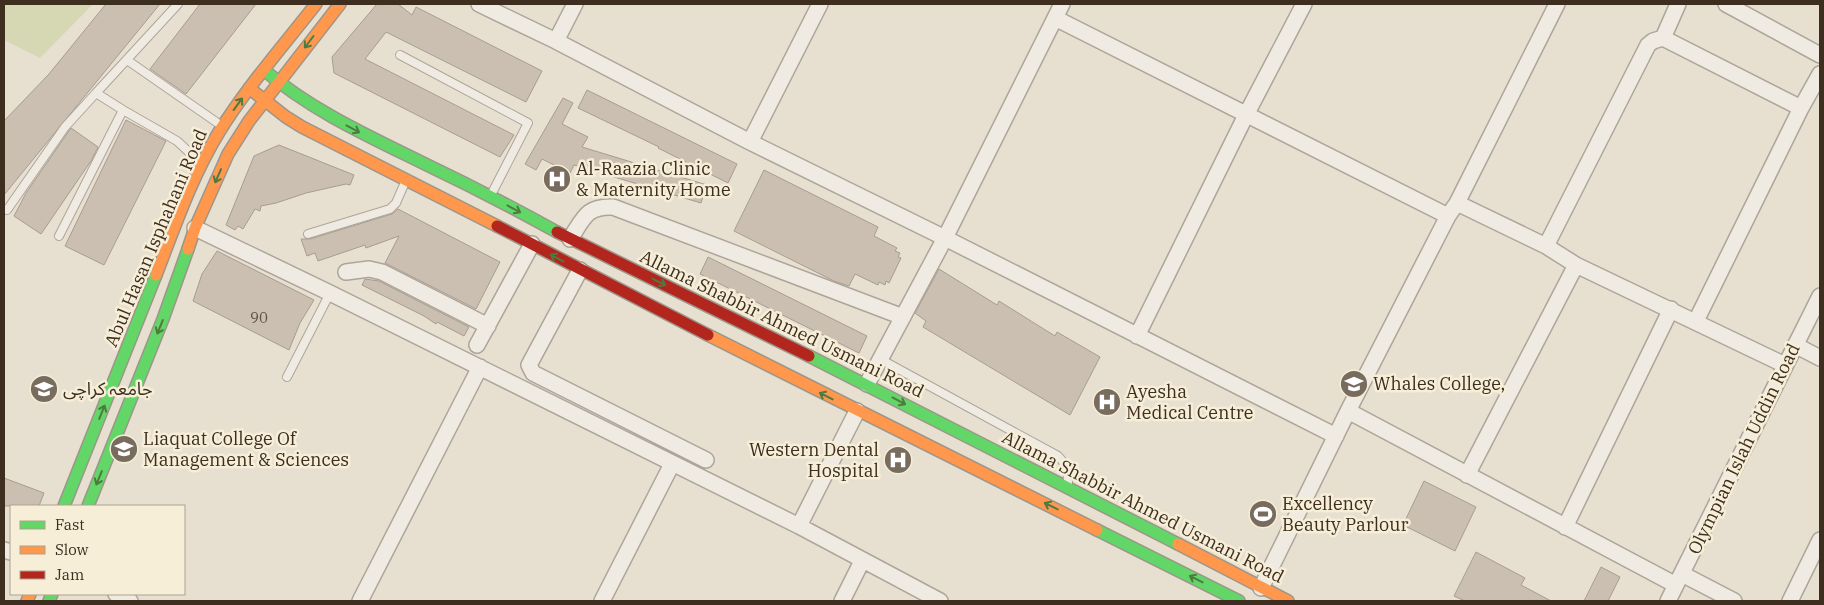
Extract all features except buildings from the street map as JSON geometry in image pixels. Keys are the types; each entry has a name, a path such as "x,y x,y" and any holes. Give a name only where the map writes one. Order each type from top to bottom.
{"main road":[{"name":"Abul Hasan Isphahani Road","path":"64,505 202,164 222,127 249,88 316,4"},
{"name":"Abul Hasan Isphahani Road","path":"88,505 163,319 194,228 228,154 250,120 340,4"},
{"name":"Allama Shabbir Ahmed Usmani Road","path":"264,70 310,105 355,130 491,196 570,239 867,384 1288,601"},
{"path":"249,88 302,127 407,178 580,270 857,412 1126,543 1239,601"}],"street":[{"path":"479,4 556,41 750,142 945,238 1336,436"},
{"path":"556,41 575,4"},
{"path":"750,142 820,4"},
{"path":"867,384 945,238 1062,4"},
{"path":"1137,336 1246,115 1304,4"},
{"path":"1261,588 1348,411 1448,216 1457,203 1556,4"},
{"path":"1726,4 1820,55"},
{"path":"1663,38 1673,5"},
{"path":"1055,18 1448,216"},
{"path":"1546,246 1648,45 1653,41 1663,38 1801,108"},
{"path":"1696,321 1801,108 1820,76"},
{"path":"1457,203 1546,246 1576,265 1696,321 1784,365"},
{"path":"570,239 587,214 600,207 613,207 903,317"},
{"path":"194,228 330,293 800,526 862,561 940,601"},
{"path":"477,345 532,244"},
{"path":"1467,475 1576,265"},
{"path":"346,272 369,269 382,272 488,326"},
{"path":"580,270 530,365 531,370 706,460"},
{"name":"Olympian Islah Uddin Road","path":"1668,601 1820,296"},
{"path":"1565,527 1671,309"},
{"path":"1795,345 1820,358"},
{"path":"360,601 480,367"},
{"path":"1348,411 1565,527 1679,580 1734,601"},
{"path":"800,526 857,412"},
{"path":"602,601 672,464"},
{"path":"1790,601 1820,540"},
{"path":"842,601 862,561"},
{"path":"118,595 130,601"}],"lane":[{"path":"8,210 65,127 178,4"},
{"path":"400,55 528,123 491,196"},
{"path":"127,60 222,127"},
{"path":"96,93 177,141 202,164"},
{"path":"59,236 123,110"},
{"path":"308,234 390,209 396,203 407,178"},
{"path":"287,377 330,293"},
{"path":"880,359 1058,456 1065,463 1068,471 1068,488"}],"green space":[{"path":"4,4 93,4 40,58 4,40"}],"traffic: fast":[{"path":"264,70 320,110 557,232"},
{"path":"88,505 163,319 188,249"},
{"path":"64,505 156,275"},
{"path":"809,356 1178,544"},
{"path":"1097,530 1239,601"},
{"path":"49,601 52,595"}],"traffic: slow":[{"path":"156,275 192,184 219,132 253,83 316,4"},
{"path":"188,249 195,228 228,154 249,121 340,4"},
{"path":"249,88 302,127 497,226"},
{"path":"708,335 1097,530"},
{"path":"1178,544 1288,601"},
{"path":"27,601 30,595"}],"traffic: jam":[{"path":"497,226 708,335"},
{"path":"557,232 809,356"}],"place":[{"name":"Al-Raazia Clinic & Maternity Home","path":"557,179"},
{"name":"Whales College,","path":"1354,384"},
{"name":"جامعہ کراچی","path":"44,389"},
{"name":"Ayesha Medical Centre","path":"1107,402"},
{"name":"Liaquat College Of Management & Sciences","path":"124,449"},
{"name":"Western Dental Hospital","path":"898,460"},
{"name":"Excellency Beauty Parlour","path":"1263,514"}]}
